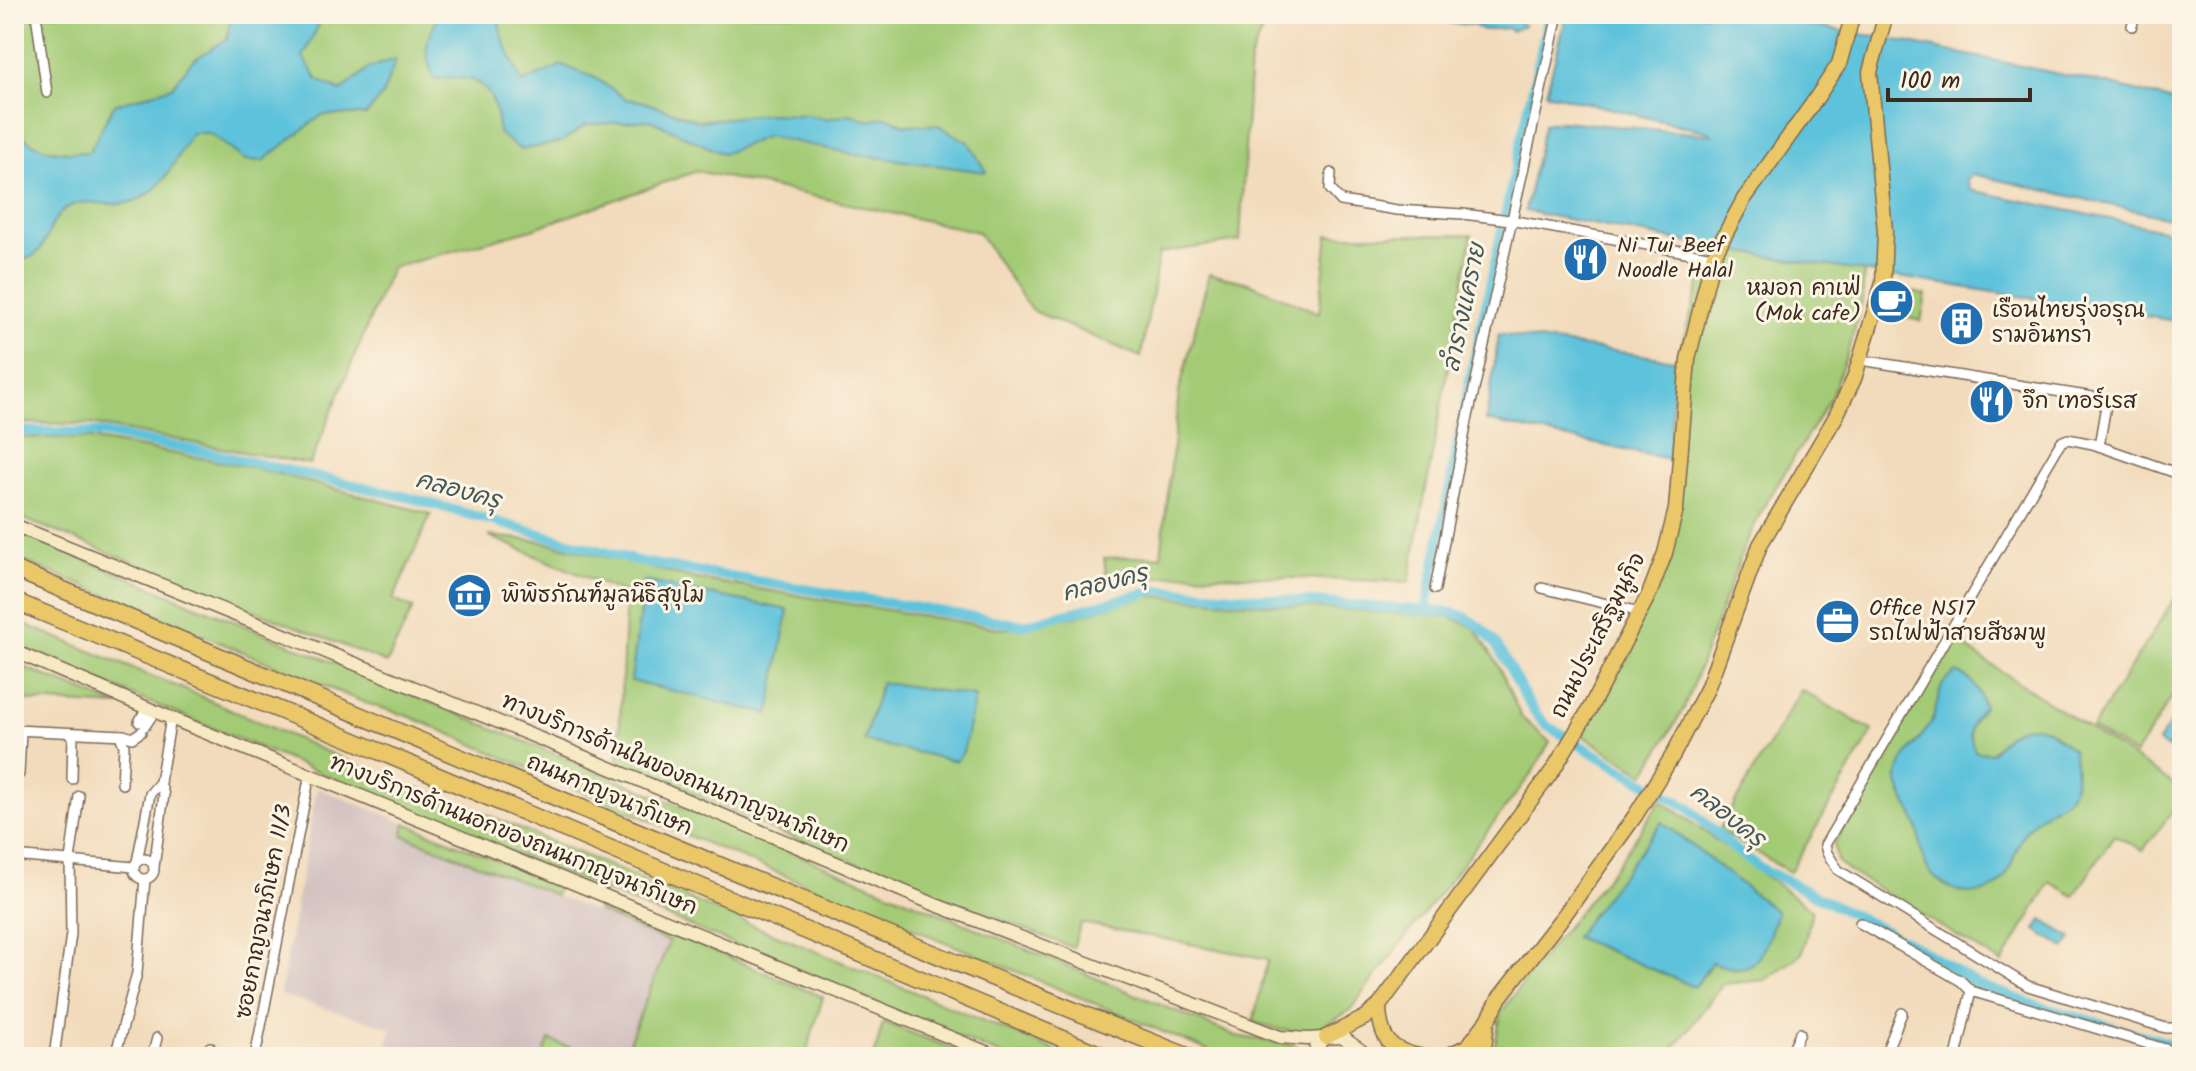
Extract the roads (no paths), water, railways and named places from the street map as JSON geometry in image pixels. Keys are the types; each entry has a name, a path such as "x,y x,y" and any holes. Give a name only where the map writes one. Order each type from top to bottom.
{"highway":[{"name":"ถนนกาญจนาภิเษก","path":"14,569 346,711 1189,1057"},
{"path":"14,601 1106,1057"}],"main road":[{"name":"ถนนประเสริฐมนูกิจ","path":"1326,1037 1366,1017 1379,1006 1553,770 1589,710 1640,612 1665,553 1676,509 1688,359 1715,255 1744,199 1839,64 1852,16"},
{"path":"1445,1057 1468,1046 1487,1022 1515,977 1565,914 1635,816 1673,755 1712,676 1760,545 1854,379 1883,283 1885,231 1870,72 1884,22"},
{"name":"ทางบริการด้านในของถนนกาญจนาภิเษก","path":"14,525 565,749 936,905 1280,1037 1342,1037 1370,1057"},
{"name":"ทางบริการด้านนอกของถนนกาญจนาภิเษก","path":"14,651 998,1057"},
{"path":"1379,1006 1379,1024 1390,1044 1397,1050 1426,1057"},
{"path":"1483,1057 1487,1022"},
{"path":"1315,1057 1316,1048 1326,1037"}],"street":[{"path":"36,14 47,93"},
{"path":"1435,589 1505,220 1558,14"},
{"path":"2132,26 2135,14"},
{"path":"1331,173 1330,189 1341,201 1397,210 1505,220 1715,255"},
{"path":"1861,360 2099,398 2106,405 2099,446"},
{"path":"2182,475 2099,446 2068,439 2058,447 1825,845 1838,870 2028,986 2166,1028 2182,1028"},
{"path":"1542,588 1640,612"},
{"path":"19,774 18,730 122,735 140,728 151,709"},
{"path":"115,1057 137,973 145,879 152,874 154,867 164,795 160,782 171,718"},
{"path":"72,779 73,733"},
{"path":"122,735 122,784"},
{"name":"ซอยกาญจนาภิเษก 11/3","path":"255,1057 310,774"},
{"path":"145,879 136,876 135,865 150,794 160,782"},
{"path":"14,814 17,791"},
{"path":"54,1057 71,934 70,860 79,796"},
{"path":"14,856 135,865 148,860 154,867"},
{"path":"1860,923 1961,981 1971,991 2182,1054"},
{"path":"1956,1057 1971,991"},
{"path":"1884,1057 1902,1013"},
{"path":"1789,1057 1800,1033"},
{"path":"152,1057 157,1038"}],"water":[{"path":"231,14 324,14 303,57 318,80 341,91 369,68 396,59 382,96 366,115 322,115 263,161 245,160 209,133 192,133 169,172 151,192 126,203 87,202 72,205 53,223 36,254 14,261 14,125 38,146 57,151 89,152 114,105 172,87 192,61 227,39"},
{"path":"440,14 497,14 503,39 522,83 562,65 595,78 626,99 641,101 699,121 766,114 826,119 851,114 869,121 885,117 906,125 938,125 969,143 986,172 853,154 767,136 723,154 650,120 586,125 561,142 521,150 498,133 495,108 483,87 468,79 434,79 427,46"},
{"path":"1446,14 1506,14 1509,17 1512,15 1524,26 1512,31 1507,28 1483,30 1473,25 1449,23"},
{"path":"1567,14 1741,14 1891,39 2108,84 2182,103 2182,221 1972,174 1967,180 1970,190 2182,234 2182,322 1711,247 1525,211 1544,124 1561,121 1712,135 1546,93"},
{"path":"1499,334 1675,360 1669,459 1486,421"},
{"path":"644,581 788,610 769,714 631,681"},
{"path":"1957,672 1975,686 1984,707 1971,728 1976,752 1991,753 2014,731 2037,726 2050,731 2073,749 2076,769 2071,793 2027,829 2002,881 1978,893 1951,889 1930,872 1924,860 1917,826 1898,781 1905,757 1932,719 1943,684"},
{"path":"881,682 975,696 963,752 956,761 864,741"},
{"path":"2181,707 2182,728 2168,749 2158,742"},
{"path":"1662,822 1777,912 1758,959 1741,968 1712,962 1695,987 1575,937"},
{"path":"2042,920 2072,938 2065,948 2036,930"}],"waterway":[{"name":"ลำรางแคราย","path":"1426,611 1474,359 1549,14"},
{"name":"คลองครุ","path":"14,431 100,433 210,453 407,497 641,562 1022,625 1157,590 1454,613 1486,632 1507,662 1524,696 1547,726 1687,807 1757,866 1920,949 1977,984 2028,1003 2182,1047"}],"place":[{"name":"Ni Tui Beef Noodle Halal","path":"1586,259"},
{"name":"หมอก คาเฟ่ (Mok cafe)","path":"1892,302"},
{"name":"เรือนไทยรุ่งอรุณ รามอินทรา","path":"1961,324"},
{"name":"จึก เทอร์เรส","path":"1991,402"},
{"name":"พิพิธภัณฑ์มูลนิธิสุขุโม","path":"470,596"},
{"name":"Office N517 รถไฟฟ้าสายสีชมพู","path":"1838,622"}]}
